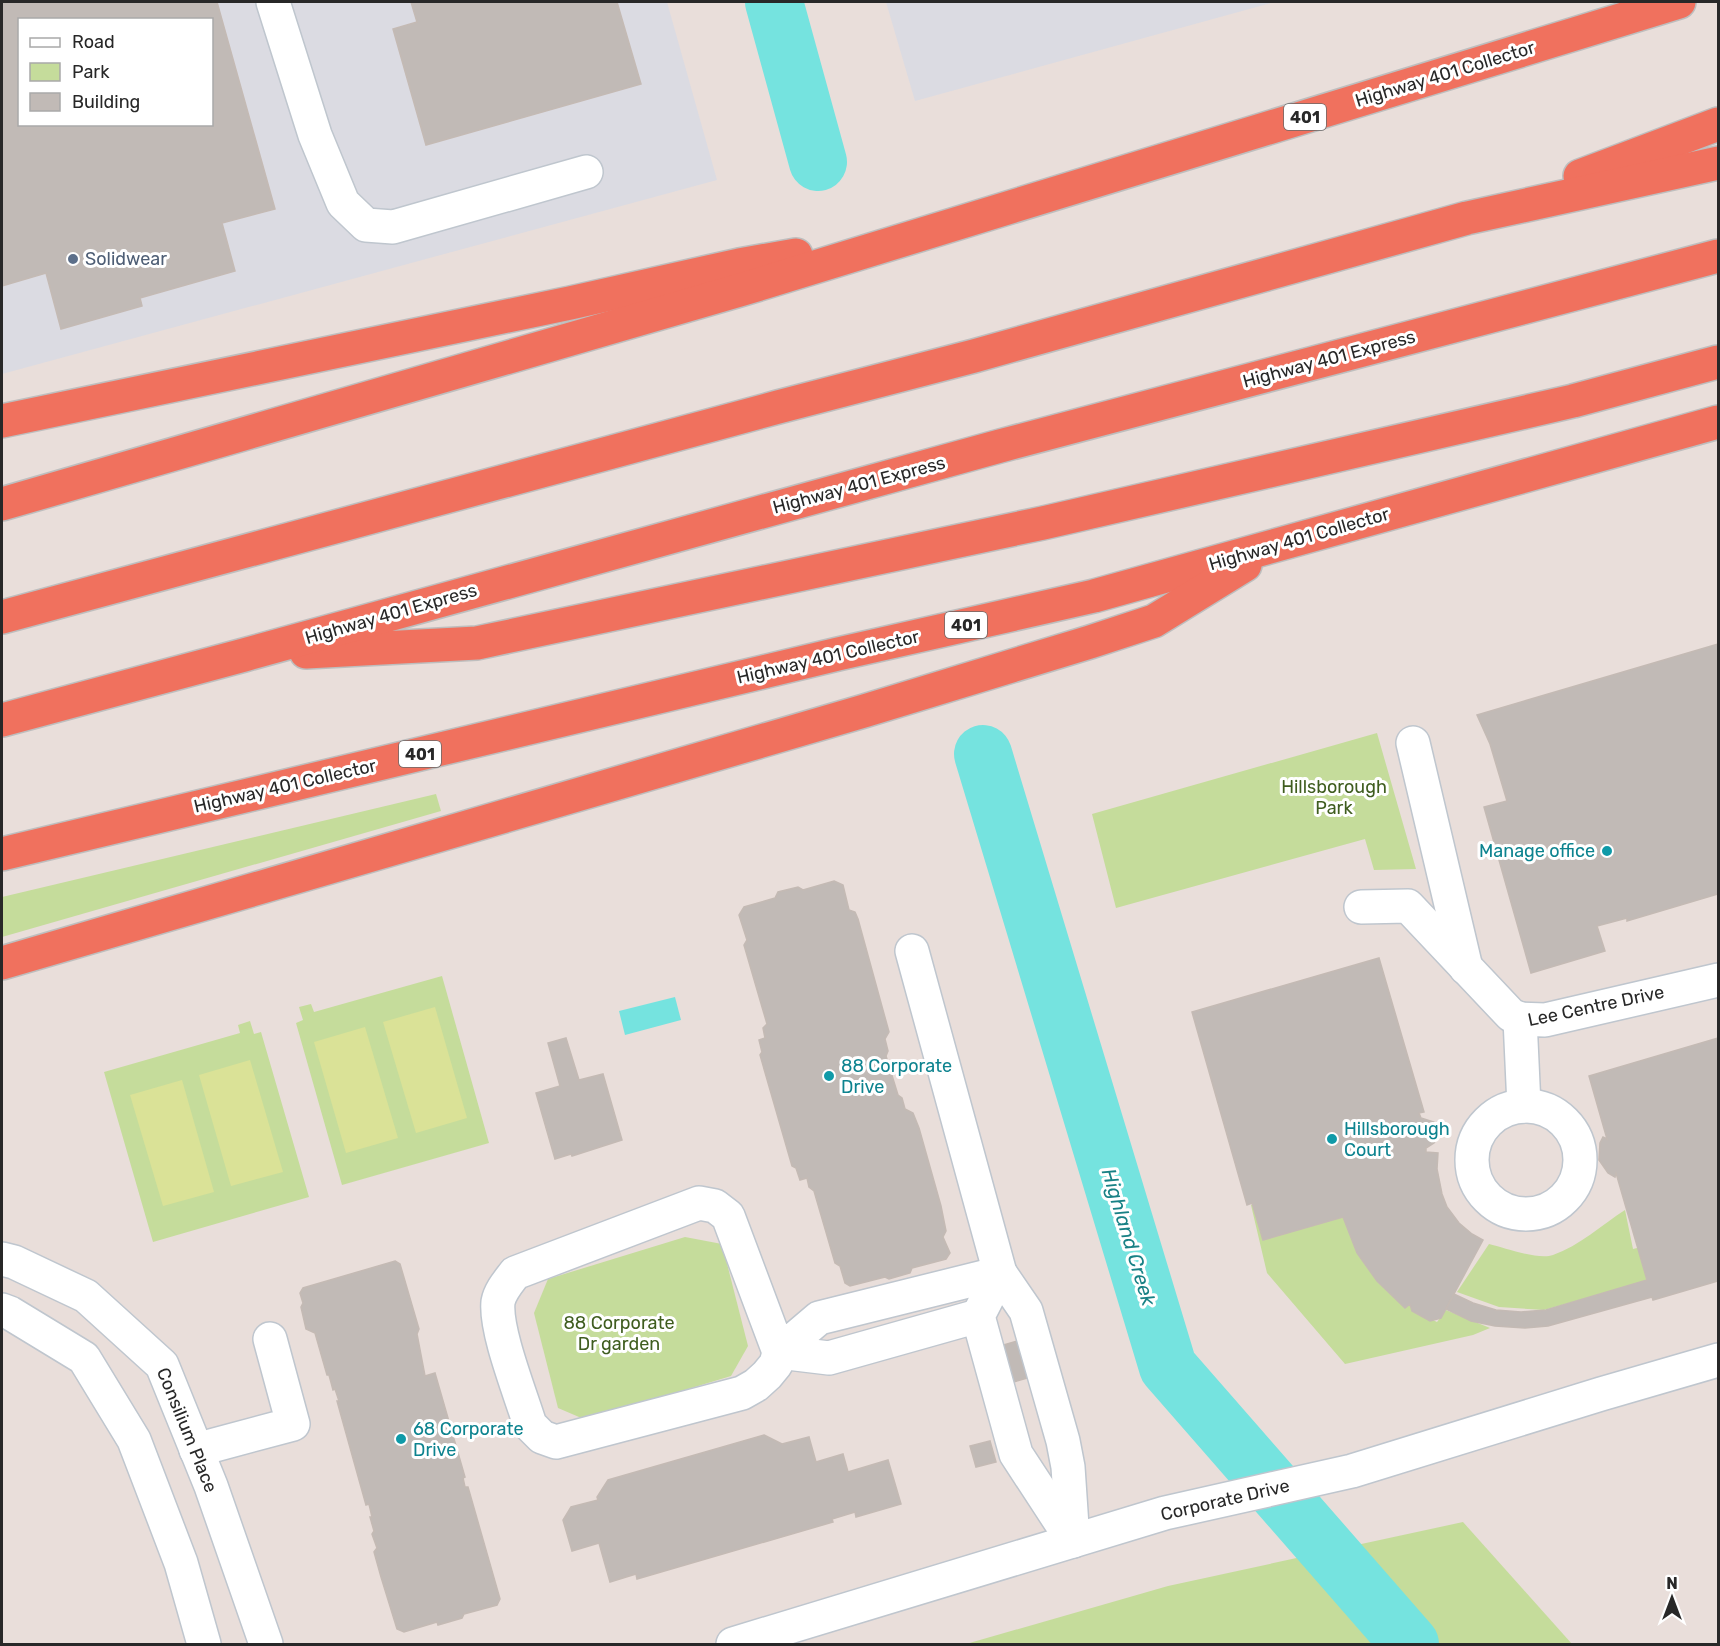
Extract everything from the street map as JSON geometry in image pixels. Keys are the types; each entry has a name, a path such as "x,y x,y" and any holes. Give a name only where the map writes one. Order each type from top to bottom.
{"highway":[{"name":"Highway 401 Collector","path":"2,504 718,297 1679,2"},
{"path":"1467,218 1719,124"},
{"path":"2,617 974,356 1467,218 1719,163"},
{"path":"2,421 739,265 931,233"},
{"name":"Highway 401 Express","path":"2,720 978,452 1719,256"},
{"path":"244,655 477,643 1043,523 1573,401 1719,362"},
{"name":"Highway 401 Collector","path":"2,854 826,657 1094,596 1719,422"},
{"path":"2,963 853,715 1090,642 1154,621 1277,545"}],"street":[{"path":"273,2 315,135 343,203 366,225 393,227 586,172"},
{"path":"1413,743 1466,968"},
{"path":"1361,907 1408,906 1511,1015 1520,1019"},
{"path":"912,951 1000,1273 1026,1311 1063,1441 1068,1467 1073,1541"},
{"name":"Lee Centre Drive","path":"1524,1106 1520,1019 1545,1020 1719,980"},
{"path":"779,1352 728,1216 715,1206 699,1203 515,1273 498,1300 500,1329 531,1425 542,1437 556,1443 742,1393 767,1375 776,1364 779,1352 819,1318 1000,1273"},
{"name":"Consilium Place","path":"2,1259 14,1262 86,1296 162,1365 196,1449 266,1644"},
{"path":"1000,1273 978,1316 1016,1454 1073,1541"},
{"path":"2,1310 84,1358 134,1440 181,1563 204,1644"},
{"path":"779,1352 828,1358 978,1316"},
{"path":"196,1449 293,1424 270,1339"},
{"name":"Corporate Drive","path":"733,1644 1178,1509 1352,1471 1719,1360"}],"shaded area":[{"path":"2,2 667,2 717,180 2,374"},
{"path":"886,2 1275,2 915,101"}],"green space":[{"name":"Hillsborough Park","path":"1377,733 1416,869 1374,870 1365,839 1116,908 1092,814"},
{"path":"436,794 441,811 2,937 2,897"},
{"path":"442,976 489,1143 342,1185 296,1023 303,1020 299,1007 311,1004 314,1012"},
{"path":"435,1007 467,1118 416,1133 383,1022"},
{"path":"250,1021 254,1034 261,1032 309,1197 153,1242 104,1072 240,1033 238,1025"},
{"path":"365,1027 398,1138 346,1153 314,1042"},
{"path":"250,1060 283,1172 231,1186 199,1075"},
{"path":"182,1080 214,1192 163,1206 130,1095"},
{"path":"1345,1178 1413,1298 1412,1310 1437,1322 1446,1310 1490,1328 1473,1335 1345,1364 1267,1273 1251,1205"},
{"path":"1625,1210 1633,1249 1641,1247 1650,1280 1544,1310 1499,1307 1457,1292 1489,1244 1530,1255 1553,1255 1581,1240"},
{"name":"88 Corporate Dr garden","path":"685,1237 722,1244 748,1346 731,1376 586,1420 558,1408 534,1313 548,1279"},
{"path":"1463,1522 1572,1644 966,1644 1168,1586"}],"water":[{"path":"675,997 681,1020 625,1035 619,1011"}],"building":[{"path":"2,2 217,2 275,209 222,223 235,271 140,298 142,306 61,329 46,273 2,286"},
{"path":"411,2 617,2 641,84 426,145 393,29 417,22"},
{"name":"Manage office","path":"1718,644 1718,894 1627,921 1627,918 1597,926 1605,951 1531,973 1484,807 1507,801 1490,744 1477,715"},
{"name":"88 Corporate Drive","path":"834,881 843,885 849,910 855,912 858,919 889,1032 885,1039 888,1051 886,1056 898,1095 902,1098 905,1109 913,1113 919,1128 941,1206 946,1231 943,1237 950,1253 946,1259 912,1268 910,1273 850,1286 845,1283 840,1266 835,1263 814,1191 809,1187 807,1178 800,1180 796,1168 792,1166 760,1055 762,1052 759,1040 765,1038 763,1028 767,1024 744,945 747,940 739,915 744,907 775,898 778,892 798,887 803,890"},
{"name":"Hillsborough Court","path":"1379,958 1424,1112 1419,1113 1421,1118 1434,1122 1437,1128 1437,1138 1426,1148 1426,1152 1438,1153 1437,1169 1447,1207 1459,1223 1483,1240 1441,1318 1430,1321 1412,1311 1410,1304 1405,1308 1377,1281 1357,1253 1343,1217 1263,1240 1252,1203 1247,1205 1192,1012"},
{"path":"566,1038 579,1080 603,1074 622,1140 555,1159 536,1093 560,1086 548,1043"},
{"path":"1718,1038 1718,1281 1548,1326 1525,1328 1495,1326 1471,1321 1446,1309 1454,1294 1496,1310 1521,1312 1546,1310 1647,1280 1616,1173 1615,1177 1608,1173 1599,1160 1600,1143 1603,1137 1607,1139 1589,1076"},
{"name":"68 Corporate Drive","path":"395,1261 400,1264 419,1329 417,1334 425,1376 435,1373 465,1477 463,1478 465,1487 468,1487 500,1599 497,1605 464,1614 462,1618 438,1625 437,1622 404,1632 397,1629 381,1577 374,1552 377,1548 372,1534 374,1531 369,1504 366,1505 337,1401 339,1401 329,1375 327,1375 315,1333 306,1329 300,1293 303,1288"},
{"path":"1021,1340 1031,1377 1010,1383 1000,1346"},
{"path":"764,1435 782,1444 809,1437 816,1462 843,1454 848,1472 888,1460 901,1504 856,1517 855,1512 832,1519 833,1522 637,1579 636,1574 610,1582 599,1543 572,1551 563,1520 571,1507 598,1500 597,1497 608,1480"},
{"path":"990,1441 996,1462 976,1467 970,1446"}],"waterway":[{"path":"774,2 818,162"},
{"name":"Highland Creek","path":"983,754 1168,1367 1410,1644"}],"place":[{"name":"Solidwear","path":"73,259"},
{"name":"Manage office","path":"1607,851"},
{"name":"88 Corporate Drive","path":"829,1076"},
{"name":"Hillsborough Court","path":"1332,1139"},
{"name":"68 Corporate Drive","path":"401,1439"}]}
